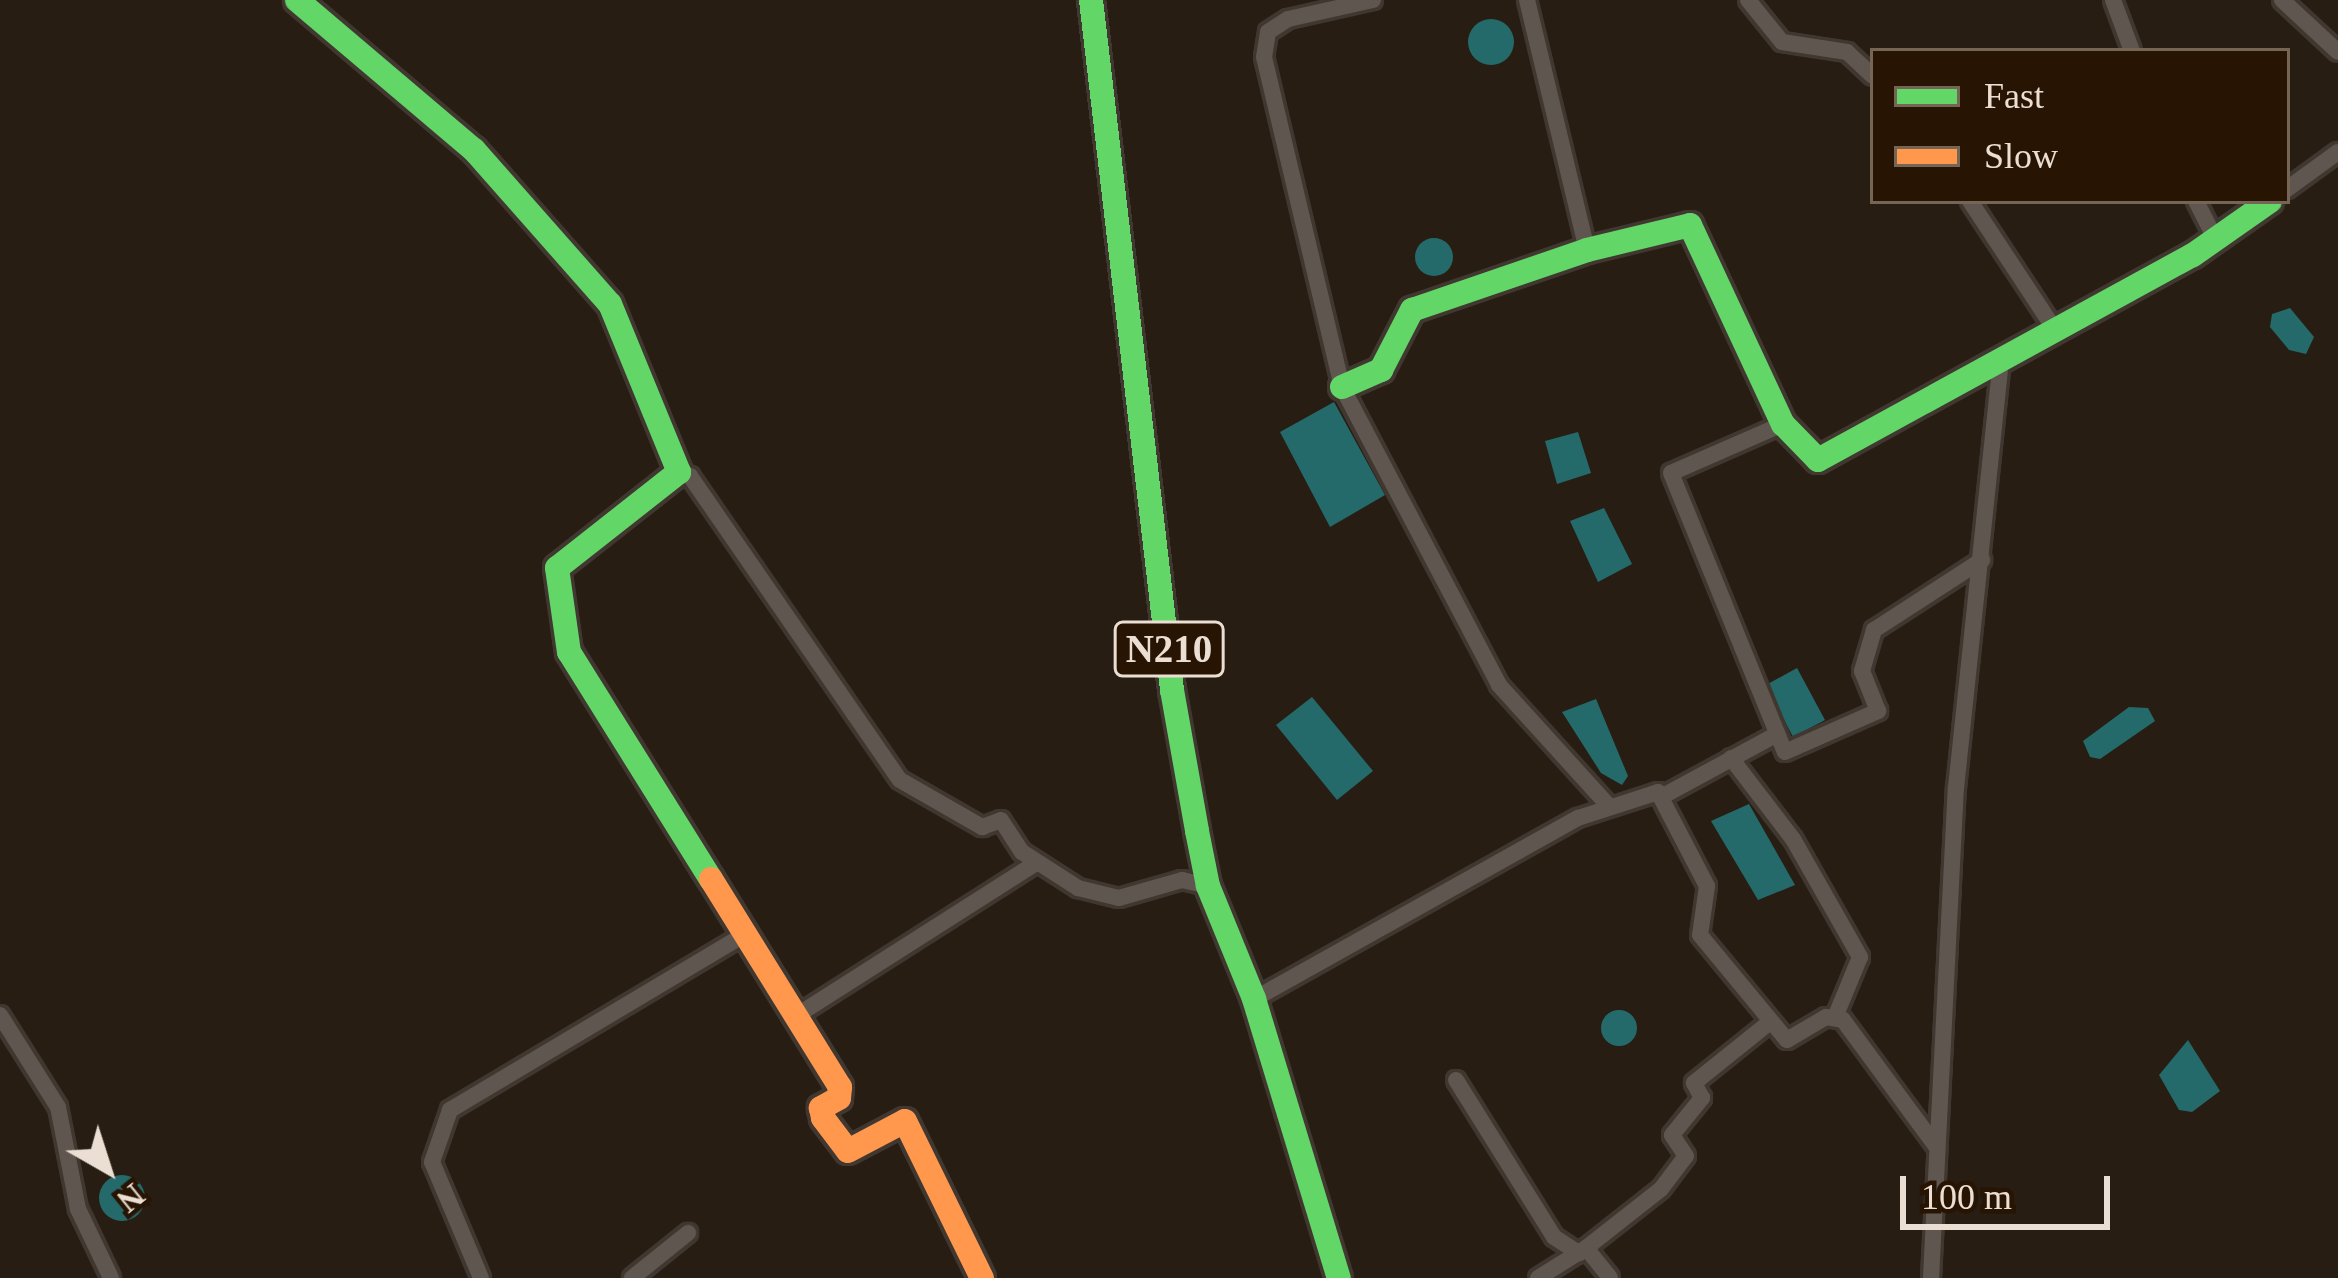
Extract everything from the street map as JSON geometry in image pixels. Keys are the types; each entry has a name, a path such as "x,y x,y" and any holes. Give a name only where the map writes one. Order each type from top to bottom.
{"main road":[{"path":"297,0 474,150 584,266 626,336 679,472 556,568 556,600 572,660 840,1087 820,1113 843,1148 904,1121 982,1278"},
{"name":"N210","path":"1091,0 1172,690 1208,886 1254,999 1339,1278"},
{"path":"1342,387 1381,370 1412,310 1587,250 1690,225 1783,424 1818,460 2057,333 2216,239 2266,204"}],"street":[{"path":"1372,0 1288,19 1268,32 1264,57 1342,387 1499,686 1608,806"},
{"path":"1527,0 1587,250"},
{"path":"1748,0 1782,42 1847,52 1870,73"},
{"path":"2113,0 2131,48"},
{"path":"2282,0 2338,52"},
{"path":"2290,187 2338,152"},
{"path":"1972,204 2057,333"},
{"path":"2198,204 2216,239"},
{"path":"1931,1278 1956,788 2001,362"},
{"path":"1783,424 1671,473 1785,752 1878,711 1862,671 1874,630 1982,560"},
{"path":"679,472 690,476 900,780 982,827 1000,820 1036,863 1078,889 1119,898 1182,880 1208,886"},
{"path":"1254,999 1608,806 1663,796 1777,734"},
{"path":"1663,796 1707,886 1700,935 1770,1022 1792,1042 1836,1015 1860,957 1793,839 1731,758"},
{"path":"796,1016 1036,863"},
{"path":"482,1278 432,1162 450,1110 744,935"},
{"path":"0,1015 58,1107 78,1209 112,1278"},
{"path":"1836,1015 1935,1144"},
{"path":"1538,1278 1582,1251 1661,1190 1686,1156 1672,1135 1702,1098 1694,1083 1770,1022"},
{"path":"1456,1080 1554,1237 1582,1251 1610,1278"},
{"path":"632,1278 688,1233"}],"water":[{"path":"1491,19 1507,26 1514,42 1507,58 1491,65 1475,58 1468,42 1475,26"},
{"path":"1434,238 1448,243 1453,257 1448,271 1434,276 1420,271 1415,257 1420,243"},
{"path":"2290,308 2314,337 2306,354 2289,350 2270,327 2272,314"},
{"path":"1334,402 1385,495 1330,527 1280,432"},
{"path":"1578,432 1591,473 1557,484 1545,441"},
{"path":"1604,508 1632,564 1598,582 1570,521"},
{"path":"1797,668 1825,720 1793,737 1766,685"},
{"path":"1312,697 1373,771 1337,800 1276,725"},
{"path":"1596,699 1628,776 1622,785 1601,773 1562,712"},
{"path":"2129,707 2148,708 2155,721 2100,759 2090,757 2083,741"},
{"path":"1749,804 1795,885 1758,900 1711,821"},
{"path":"1619,1010 1632,1015 1637,1028 1632,1041 1619,1046 1606,1041 1601,1028 1606,1015"},
{"path":"2188,1040 2220,1091 2192,1112 2179,1110 2159,1075"},
{"path":"122,1175 138,1182 145,1198 138,1214 122,1221 106,1214 99,1198 106,1182"}],"traffic: fast":[{"path":"297,0 474,150 610,304 679,472 557,568 569,652 711,879"},
{"path":"1091,0 1172,690 1197,831 1208,886 1254,999 1339,1278"},
{"path":"1342,387 1381,370 1412,310 1587,250 1690,225 1783,424 1818,460 2193,255 2266,204"}],"traffic: slow":[{"path":"711,879 840,1087 839,1098 821,1108 823,1118 848,1151 905,1121 982,1278"}]}
